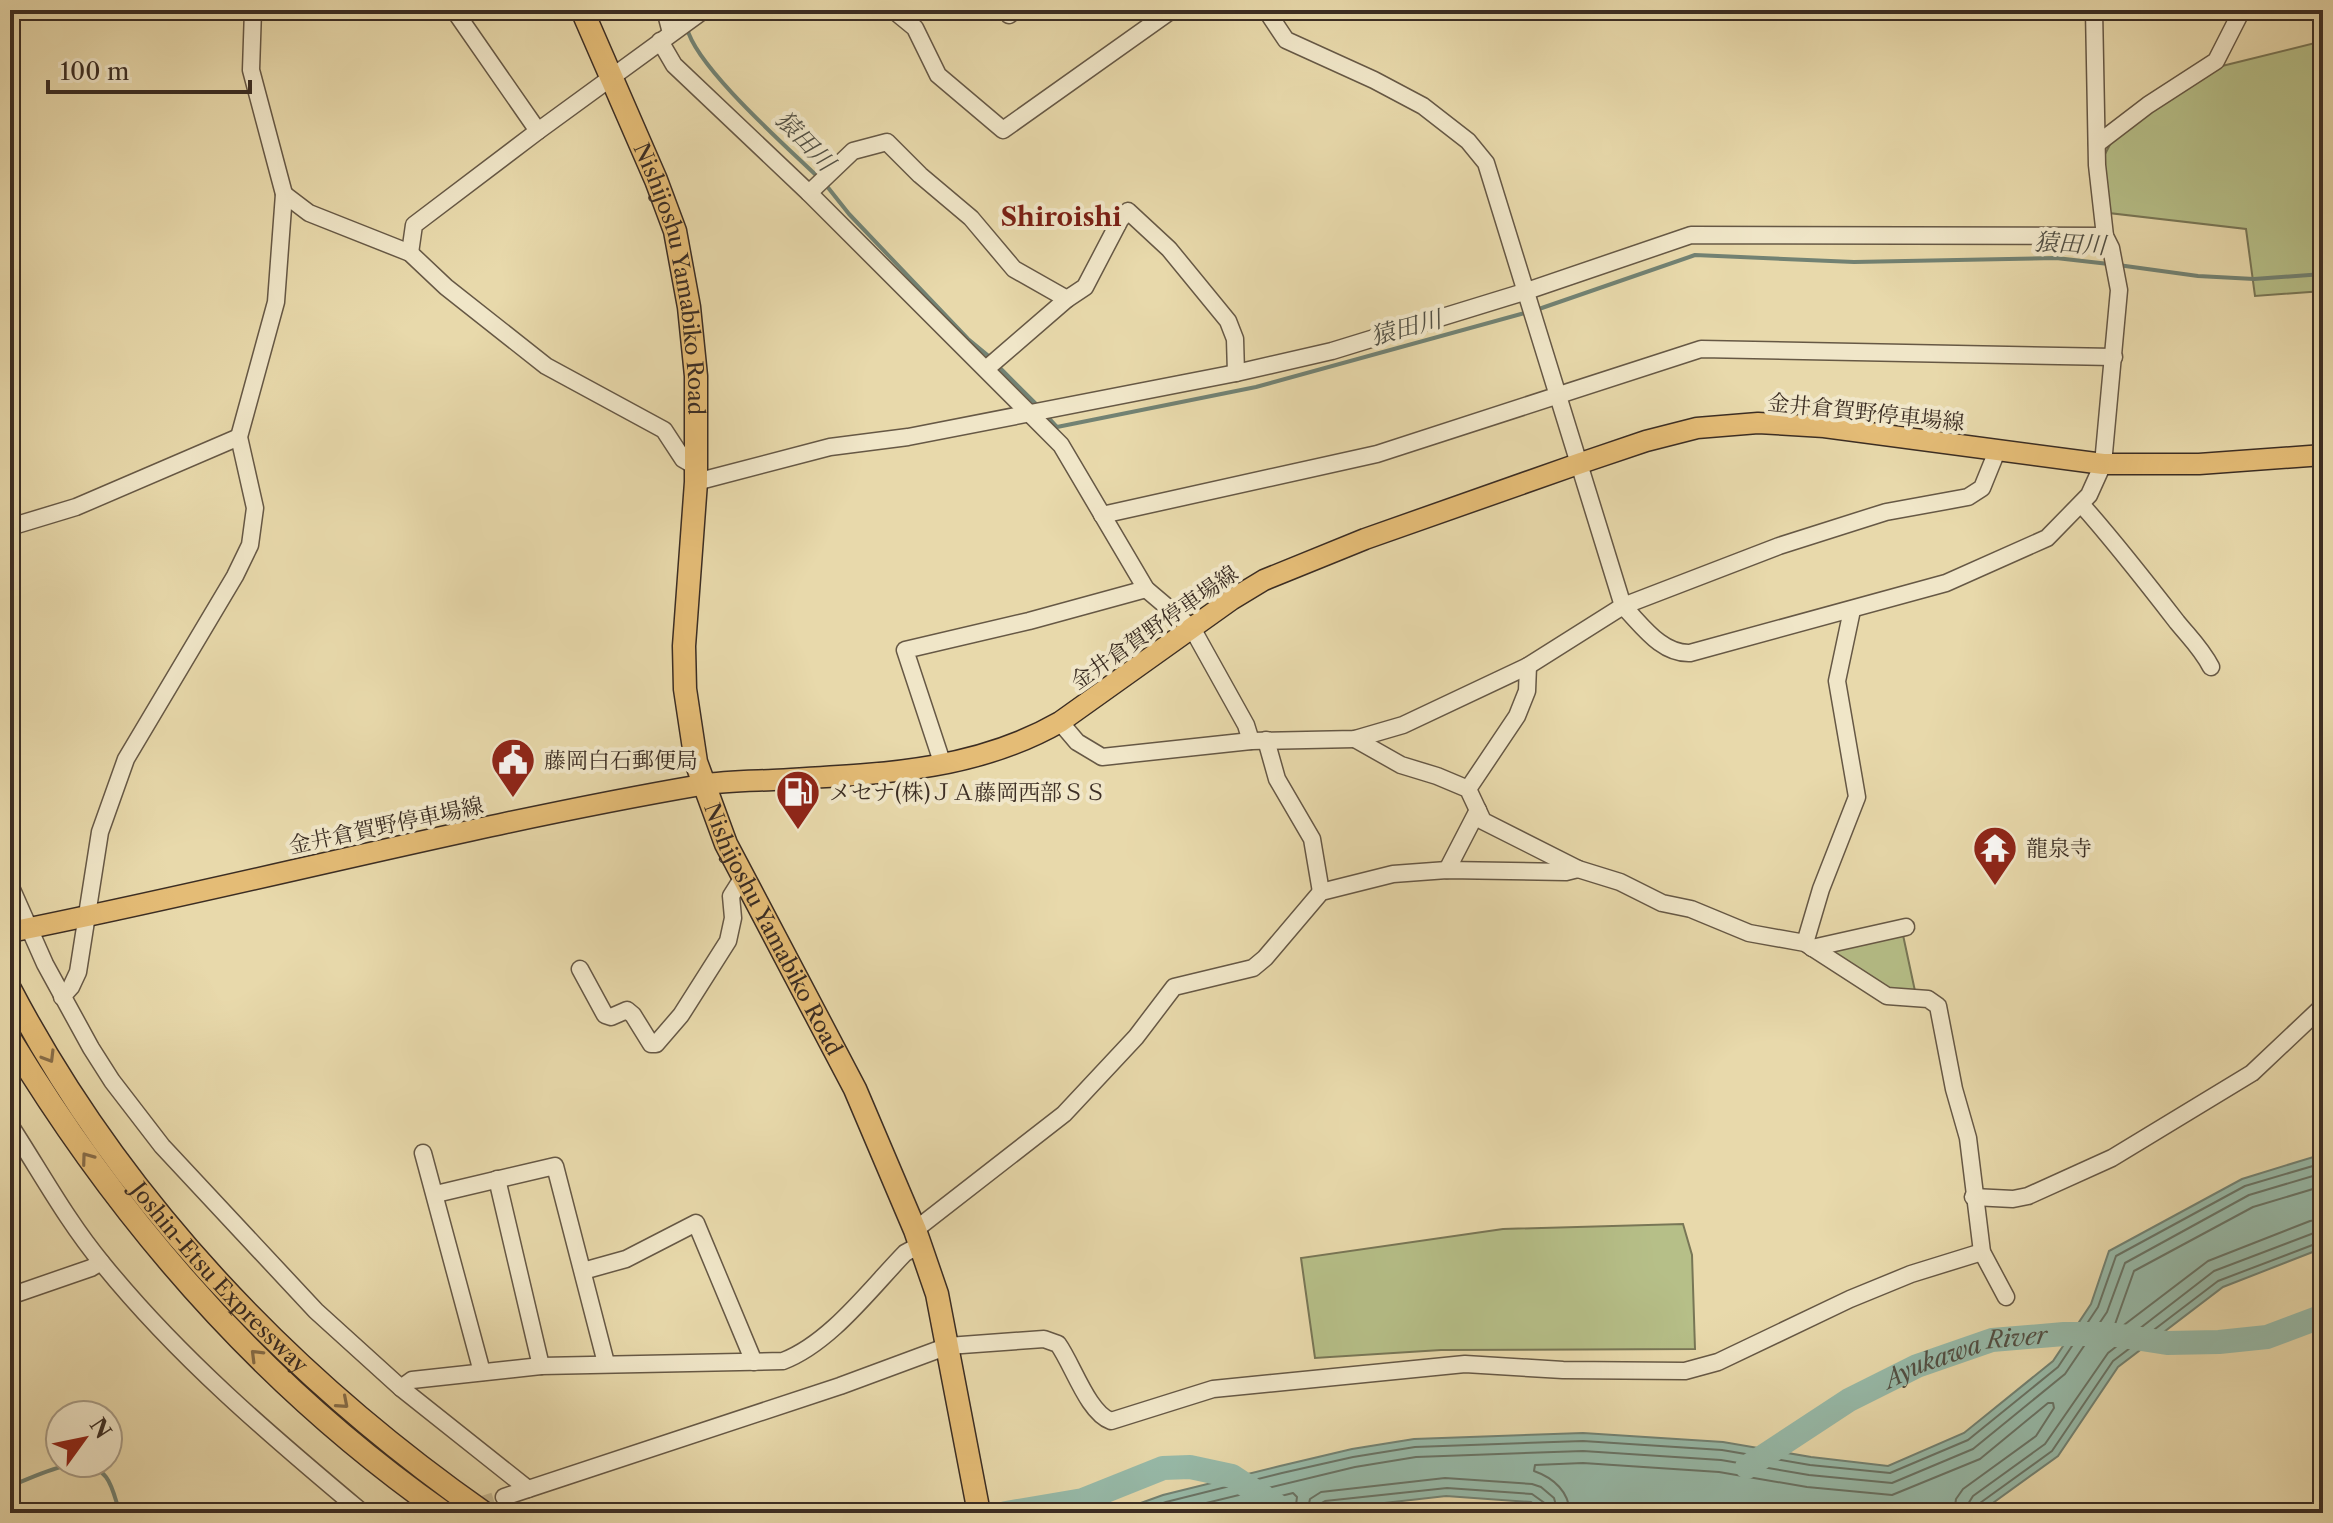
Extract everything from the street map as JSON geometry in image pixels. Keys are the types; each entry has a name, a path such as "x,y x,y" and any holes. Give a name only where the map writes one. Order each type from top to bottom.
{"highway":[{"name":"Nishijoshu Yamabiko Road","path":"582,10 675,231 689,307 696,376 696,474 684,646 685,689 694,750 719,829 855,1089 918,1237 937,1294 979,1513"},
{"name":"Joshin-Etsu Expressway","path":"10,989 92,1125 207,1270 248,1315 344,1405 484,1513"},
{"name":"Joshin-Etsu Expressway","path":"10,1039 106,1185 188,1284 269,1368 325,1419 444,1513"}],"main road":[{"name":"金井倉賀野停車場線","path":"20,930 420,840 703,784 896,772 979,757 1013,745 1060,722 1231,600 1264,580 1365,539 1578,464 1697,428 1758,423 1824,427 2103,464 2199,464 2323,455"}],"street":[{"path":"62,997 78,972 100,832 126,759 235,576 250,545 255,508 239,437 276,302 284,194 251,70 253,10"},
{"path":"454,10 538,131"},
{"path":"665,10 666,37 674,65 810,192 988,367 1061,445 1146,589 1192,628 1246,725 1258,740 1312,839 1321,892"},
{"path":"410,253 414,225 704,10"},
{"path":"893,10 915,28 938,75 1003,130 1172,10"},
{"path":"1007,10 1009,15 1016,10"},
{"path":"1266,10 1286,40 1423,106 1468,141 1486,163 1623,606 1666,649 1677,654 1946,583 2047,538 2089,495 2103,464 2119,290 2111,248 2105,236 2097,144 2094,10"},
{"path":"2097,144 2148,105 2216,61 2242,10"},
{"path":"810,192 853,151 887,142 971,218 1014,269 1067,299"},
{"path":"284,194 309,213 410,253 446,287 546,366 664,430 696,474 1236,373 1332,351 1524,292 1691,235 2105,236"},
{"path":"988,367 1085,287 1120,220 1128,211 1169,249 1228,321 1235,339 1236,373"},
{"path":"1102,515 1377,454 1701,349 2114,357"},
{"path":"10,527 76,507 239,437"},
{"path":"1060,722 1077,742 1102,757 1258,740 1355,739 1403,725 1528,666 1623,606 1779,546 1886,512 1968,497 1982,488 1997,451"},
{"path":"2081,504 2140,571 2179,625 2200,647 2211,667"},
{"path":"943,765 905,650 1146,589"},
{"path":"1809,945 1821,889 1857,797 1837,681 1852,610"},
{"path":"1468,789 1517,716 1527,691 1528,666"},
{"path":"1355,739 1401,765 1468,789 1483,821 1578,869 1620,882 1662,903 1691,909 1749,933 1809,945 1906,927"},
{"path":"1447,870 1478,810"},
{"path":"401,1388 412,1380 541,1366 783,1361 798,1356 823,1338 918,1237 1064,1114 1136,1037 1174,987 1253,968 1321,892 1393,874 1447,870 1566,872 1578,869"},
{"path":"580,969 605,1015 611,1017 627,1010 651,1044 656,1044 681,1015 728,941 733,918 731,896 743,877"},
{"path":"10,885 20,930 112,1081 162,1146 316,1311 401,1388 528,1489"},
{"path":"1809,945 1887,996 1928,999 1938,1006 1954,1089 1968,1138 1982,1252 2006,1297"},
{"path":"1973,1197 2013,1199 2028,1196 2112,1158 2252,1073 2323,1006"},
{"path":"10,1125 101,1262 163,1332 214,1383 363,1513"},
{"path":"423,1153 482,1372"},
{"path":"436,1194 555,1166 606,1363"},
{"path":"497,1179 541,1366"},
{"path":"583,1271 626,1259 696,1223 754,1362"},
{"path":"504,1497 840,1386 948,1346 1044,1339 1058,1344 1092,1406 1101,1418 1111,1421 1213,1389 1465,1364 1563,1370 1685,1371 1718,1362 1850,1299 1911,1274 1982,1252"},
{"path":"10,1296 101,1262"}],"green space":[{"path":"2323,41 2323,291 2255,296 2246,229 2109,213 2104,156 2114,137 2218,67"},
{"path":"1903,935 1915,991 1886,990 1827,950"},
{"path":"1683,1224 1692,1255 1695,1349 1441,1350 1315,1358 1301,1258 1503,1229"}],"water":[{"path":"2323,1154 2323,1248 2223,1287 2118,1367 2058,1456 1979,1513 1544,1513 1531,1502 1446,1496 1296,1513 1113,1513 1163,1495 1280,1466 1352,1449 1414,1439 1583,1433 1723,1442 1888,1466 1964,1433 2053,1361 2091,1304 2109,1251 2242,1179"}],"waterway":[{"name":"猿田川","path":"687,28 707,64 724,84 820,179"},
{"name":"猿田川","path":"826,185 849,214 968,339 991,358"},
{"name":"猿田川","path":"1536,310 1695,255 1854,262 2056,258 2109,264"},
{"name":"猿田川","path":"2118,265 2198,276 2254,279 2323,274"},
{"name":"猿田川","path":"1047,416 1057,427 1256,387 1528,312"},
{"name":"猿田川","path":"997,365 1038,406"},
{"name":"Ayukawa River","path":"1747,1467 1849,1400 1917,1366 1992,1340 2109,1334 2167,1343 2219,1342 2267,1337 2323,1316"},
{"path":"10,1486 60,1467 86,1465 106,1477 120,1513"},
{"name":"Ayukawa River","path":"1006,1513 1083,1500 1163,1468 1190,1467 1232,1476 1288,1513"}],"tunnel":[{"path":"456,1513 504,1497"}],"place":[{"name":"藤岡白石郵便局","path":"513,799"},
{"name":"メセナ(株)ＪＡ藤岡西部ＳＳ","path":"798,831"},
{"name":"龍泉寺","path":"1995,887"}],"district":[{"name":"Shiroishi","path":"1061,217"}]}
